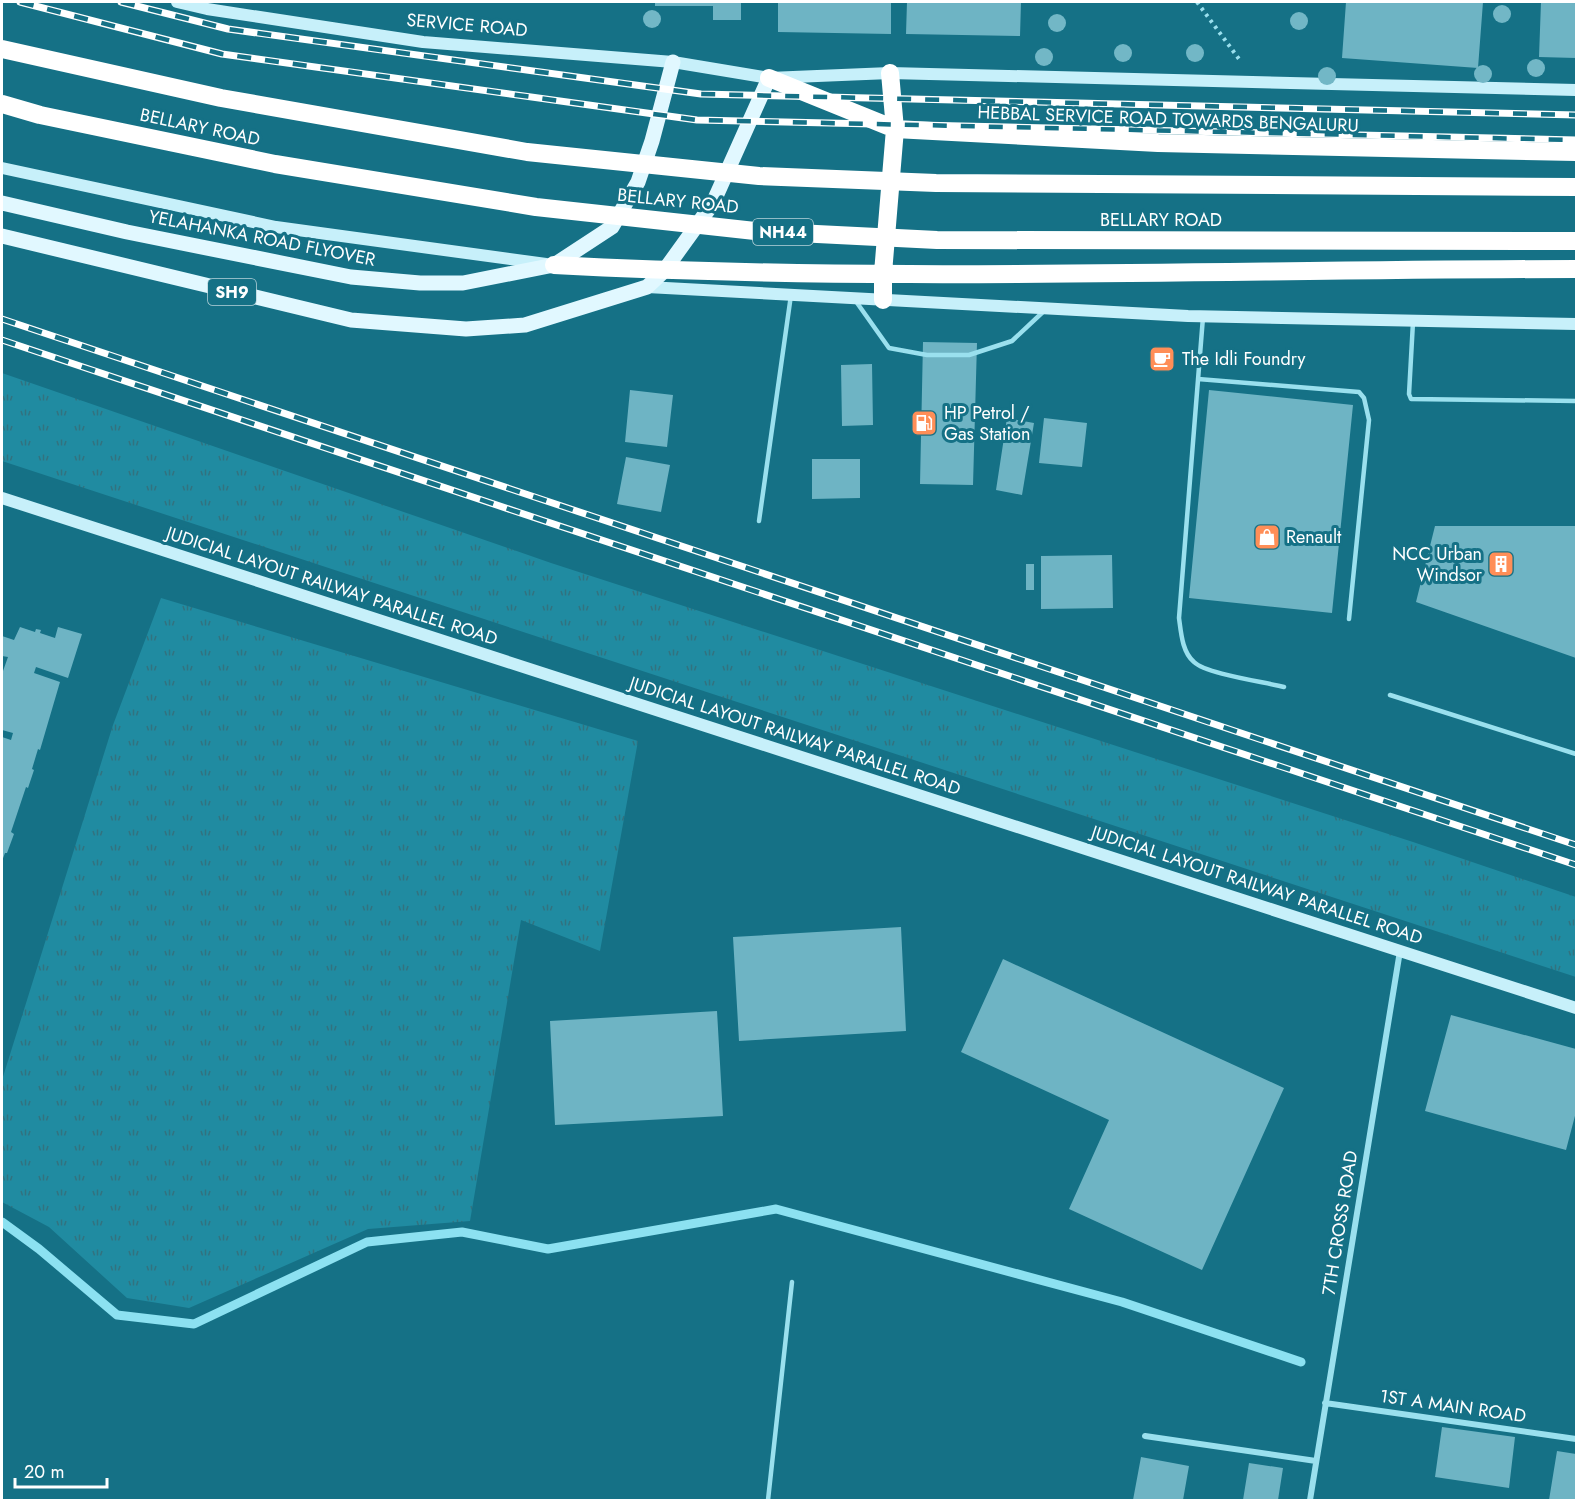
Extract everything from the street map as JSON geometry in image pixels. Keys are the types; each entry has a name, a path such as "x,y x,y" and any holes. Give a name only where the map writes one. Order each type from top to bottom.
{"highway":[{"name":"BELLARY ROAD","path":"2,49 221,98 527,152 759,176 936,183 1576,187"},
{"path":"883,300 883,273 895,129 890,74"},
{"name":"HEBBAL SERVICE ROAD TOWARDS BENGALURU","path":"769,78 895,129 1158,143 1576,152"},
{"name":"BELLARY ROAD","path":"2,104 40,115 286,166 536,207 755,231 937,240 1576,241"},
{"path":"554,265 664,271 883,273 1576,269"}],"main road":[{"name":"SH9","path":"554,265 612,227 638,182 652,141 673,62"},
{"path":"664,271 713,203 769,78"},
{"name":"YELAHANKA ROAD FLYOVER","path":"2,203 127,232 351,277 420,284 464,283 554,265"},
{"name":"SH9","path":"2,236 351,320 455,328 525,325 647,287 664,271"}],"street":[{"name":"SERVICE ROAD","path":"177,2 423,42 673,62 769,78 890,74 1576,90"},
{"path":"2,168 276,227 554,265"},
{"path":"647,287 1203,317 1576,324"},
{"name":"JUDICIAL LAYOUT RAILWAY PARALLEL ROAD","path":"2,498 1576,1008"},
{"name":"7TH CROSS ROAD","path":"1310,1500 1400,951"},
{"name":"1ST A MAIN ROAD","path":"1325,1403 1576,1439"},
{"path":"1145,1436 1316,1461"}],"lane":[{"path":"759,521 791,295"},
{"path":"853,298 889,348 927,355 969,355 1012,340 1046,309"},
{"path":"1203,317 1179,618 1182,636 1187,653 1194,663 1206,669 1284,687"},
{"path":"1413,322 1409,394 1411,399 1576,401"},
{"path":"1198,379 1359,392 1364,399 1369,420 1349,619"},
{"path":"1390,695 1576,754"},
{"path":"768,1500 792,1282"}],"path":[{"path":"1197,2 1248,72 1262,83"}],"green space":[{"path":"2,373 551,563 1576,897 1576,977 2,461"},
{"path":"161,598 638,741 600,951 521,920 470,1221 368,1229 189,1308 127,1298 49,1227 2,1202 2,1080 113,725"}],"building":[{"path":"655,2 741,2 741,20 713,20 713,6 655,6"},
{"path":"778,2 891,2 891,34 778,32"},
{"path":"907,2 1021,2 1020,36 906,34"},
{"path":"1346,2 1483,2 1478,68 1342,58"},
{"path":"1541,2 1576,2 1576,58 1539,57"},
{"path":"923,342 977,343 973,485 920,484"},
{"path":"872,364 873,425 842,426 841,365"},
{"path":"630,390 673,395 667,447 625,442"},
{"path":"1209,390 1353,405 1332,613 1189,598"},
{"path":"1007,418 1034,423 1022,495 996,490"},
{"path":"1044,418 1087,423 1082,467 1039,463"},
{"path":"626,457 670,465 661,512 617,504"},
{"path":"812,459 860,459 860,498 812,499"},
{"name":"NCC Urban Windsor","path":"1435,526 1576,526 1576,658 1416,602"},
{"path":"1112,555 1113,608 1041,609 1041,556"},
{"path":"1026,564 1034,564 1034,590 1026,590"},
{"path":"20,627 35,632 36,629 41,630 40,633 55,638 58,627 82,634 68,678 36,667 34,673 60,682 32,769 34,770 11,832 14,834 2,861 2,737 11,740 13,733 2,730 2,670 8,657 2,656 2,636 14,640"},
{"path":"901,927 906,1031 739,1041 733,937"},
{"path":"1003,959 1284,1088 1202,1270 1069,1209 1109,1120 961,1052"},
{"path":"717,1011 723,1116 555,1125 550,1021"},
{"path":"1451,1015 1576,1049 1576,1112 1566,1150 1425,1111"},
{"path":"1442,1427 1515,1437 1509,1488 1435,1477"},
{"path":"1557,1451 1576,1454 1576,1500 1549,1500"},
{"path":"1141,1457 1189,1466 1183,1500 1133,1500"},
{"path":"1249,1463 1283,1468 1278,1500 1243,1500"}],"waterway":[{"path":"2,1222 39,1249 117,1315 194,1324 367,1242 462,1232 548,1249 776,1209 1122,1302 1301,1362"}],"railway":[{"path":"20,2 222,54 697,120 1576,140"},
{"path":"121,2 228,29 701,94 1576,115"},
{"path":"2,319 1576,845"},
{"path":"2,340 1576,865"}],"place":[{"name":"The Idli Foundry","path":"1162,359"},
{"name":"HP Petrol / Gas Station","path":"924,423"},
{"name":"Renault","path":"1267,537"},
{"name":"NCC Urban Windsor","path":"1501,564"}]}
